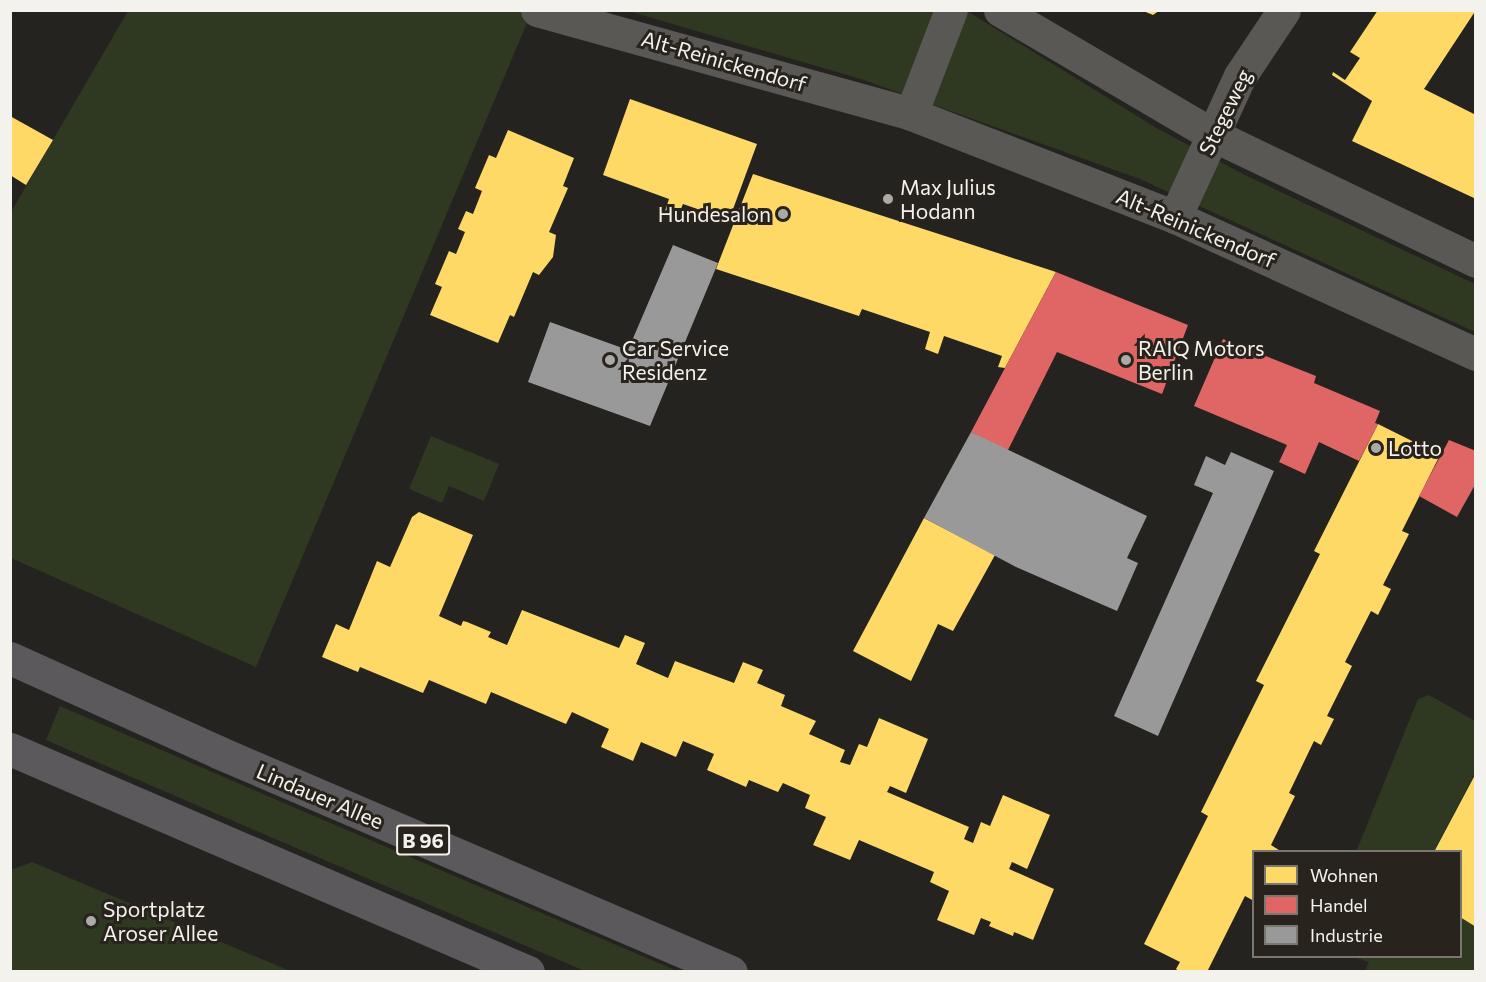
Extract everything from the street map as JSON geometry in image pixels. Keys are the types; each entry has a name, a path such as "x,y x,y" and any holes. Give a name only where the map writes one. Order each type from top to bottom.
{"main road":[{"name":"Lindauer Allee","path":"10,658 218,752 731,972"},
{"path":"10,749 528,972"}],"street":[{"name":"Alt-Reinickendorf","path":"537,10 911,114 1175,217 1476,354"},
{"path":"911,114 951,10"},
{"path":"1000,10 1214,135 1476,261"},
{"name":"Stegeweg","path":"1175,217 1240,76 1284,10"}],"green space":[{"path":"128,11 532,11 256,667 11,558 11,212"},
{"path":"628,11 967,11 1158,129 1247,176 1475,284 1475,332 1140,179 861,79"},
{"path":"431,436 499,464 484,501 449,486 442,503 409,489"},
{"path":"1429,695 1475,721 1475,773 1435,850 1357,850 1418,699"},
{"path":"60,706 677,971 585,971 280,841 46,740"},
{"name":"Sportplatz Aroser Allee","path":"32,862 290,971 11,971 11,870"},
{"path":"1462,918 1475,927 1475,971 1365,971 1369,962 1357,958 1462,958"}],"building: Wohnen":[{"path":"1141,10 1160,10 1153,15"},
{"path":"1378,10 1476,10 1424,89 1476,115 1476,199 1352,141 1372,101 1332,75 1333,72 1345,80 1360,58 1350,52"},
{"path":"630,99 757,144 729,220 683,204 677,218 664,214 669,199 603,175"},
{"path":"10,116 53,140 26,185 10,175"},
{"path":"508,130 574,158 563,186 568,188 549,232 556,235 553,257 539,275 533,272 514,317 510,315 498,343 430,315 442,287 435,284 449,251 456,254 465,232 458,229 466,211 473,214 482,191 475,188 489,155 496,158"},
{"path":"753,174 1056,272 1005,368 998,367 1002,356 944,336 938,354 925,349 930,332 862,309 859,316 716,269"},
{"path":"1378,424 1440,455 1402,531 1409,534 1383,585 1391,589 1378,615 1371,611 1345,662 1352,666 1327,716 1334,719 1321,745 1314,741 1289,793 1295,796 1271,845 1279,850 1252,850 1252,900 1245,896 1207,972 1180,972 1176,969 1180,962 1144,944 1208,816 1201,812 1264,685 1256,681 1320,554 1314,551"},
{"path":"419,512 473,535 439,616 461,626 463,621 491,632 488,637 507,645 522,610 619,648 625,635 645,643 636,664 668,678 675,661 734,683 743,662 763,670 757,683 785,695 781,706 816,721 809,734 845,750 840,762 850,765 859,744 867,747 879,718 928,739 906,793 890,786 887,792 969,827 964,839 973,843 981,822 990,826 1003,795 1050,815 1027,869 1012,862 1009,869 1054,889 1033,940 1014,932 1013,936 989,926 991,922 981,918 974,935 937,920 949,891 930,882 934,872 859,840 850,860 813,845 826,817 805,808 810,795 783,783 778,792 749,780 746,787 707,770 714,754 683,741 676,757 641,742 633,761 601,747 609,729 572,712 566,724 491,692 486,704 429,680 423,693 360,667 358,672 322,657 336,624 349,630 377,561 390,567 412,517"},
{"path":"924,518 995,555 953,631 938,624 911,681 853,651"},
{"path":"1476,773 1476,927 1462,918 1462,850 1435,850"}],"building: Handel":[{"name":"RAIQ Motors Berlin","path":"1056,272 1188,325 1162,394 1057,352 1007,452 971,432"},
{"path":"1223,339 1316,376 1314,383 1380,411 1375,423 1378,424 1359,461 1319,442 1305,474 1279,462 1287,445 1194,406"},
{"path":"1449,440 1476,451 1476,483 1457,517 1419,496"}],"building: Industrie":[{"path":"673,245 718,263 650,426 528,382 550,322 628,350"},
{"path":"971,432 1147,516 1127,558 1138,563 1117,611 1016,567 924,518"},
{"path":"1231,452 1274,471 1158,736 1114,716 1213,493 1194,485 1206,456 1225,465"}],"place":[{"name":"Max Julius Hodann","path":"888,199"},
{"name":"Hundesalon","path":"783,214"},
{"name":"Car Service Residenz","path":"610,360"},
{"name":"RAIQ Motors Berlin","path":"1126,360"},
{"name":"Lotto","path":"1376,448"},
{"name":"Sportplatz Aroser Allee","path":"91,921"}]}
